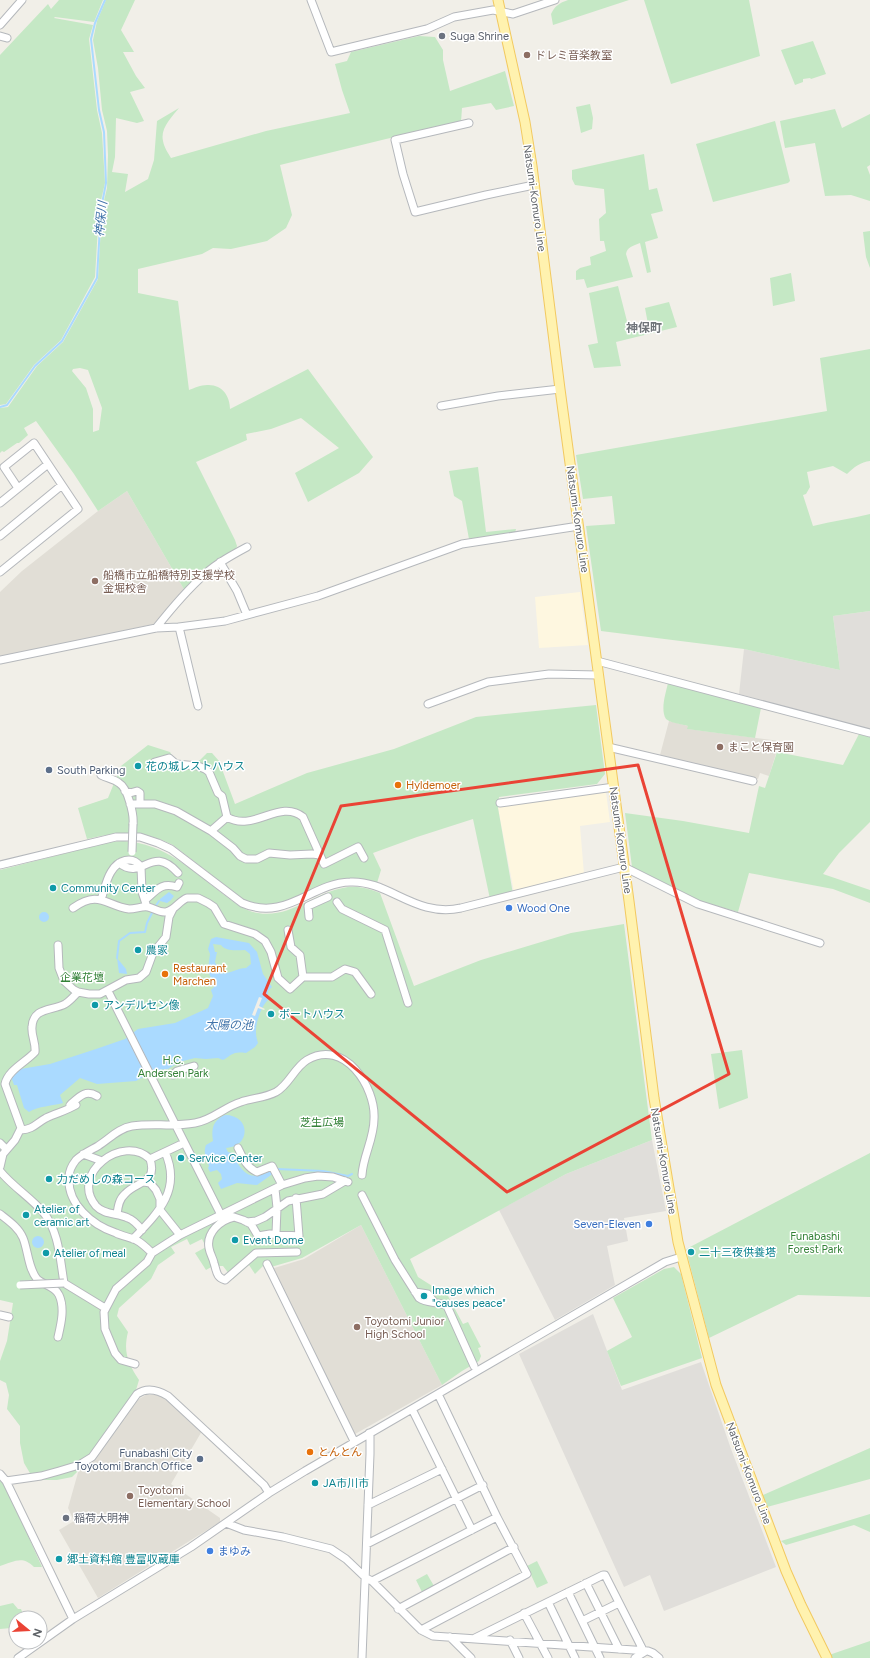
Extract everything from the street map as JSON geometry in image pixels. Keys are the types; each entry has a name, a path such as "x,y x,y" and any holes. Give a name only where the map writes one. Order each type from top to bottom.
{"main road":[{"name":"Natsumi-Komuro Line","path":"498,0 525,122 655,1105 682,1257 707,1356 721,1398 786,1571 800,1604 827,1658"}],"street":[{"path":"0,25 22,0"},
{"path":"311,0 331,52 427,29 454,17 494,10 513,14 555,0"},
{"path":"469,123 395,140 403,174 415,212 534,185"},
{"path":"441,406 498,396 560,389"},
{"path":"0,572 78,509 34,443 4,467 18,488"},
{"path":"0,503 48,464"},
{"path":"0,536 62,485"},
{"path":"0,660 156,628 179,627 224,621 318,596 462,544 579,526"},
{"path":"156,628 179,600 205,574 220,562 247,547"},
{"path":"220,562 237,591 247,615"},
{"path":"179,627 198,706"},
{"path":"597,662 870,733"},
{"path":"428,704 488,682 549,674 598,675"},
{"path":"608,747 753,781"},
{"path":"156,766 155,762 169,758 176,764 198,766 205,769 212,778 218,793 222,796 227,817"},
{"path":"102,775 120,783 130,804 134,818 131,860"},
{"path":"500,804 614,787"},
{"path":"125,791 130,793 137,791 140,794 140,804"},
{"path":"130,804 155,804 176,811 211,831 233,848 240,856 246,859 257,859 269,853 320,855"},
{"path":"227,817 237,822 241,822 286,810 295,811 303,817 324,864 358,847 364,858"},
{"path":"211,831 227,817"},
{"path":"0,864 109,837 135,836 158,843 171,849 242,903 251,906 268,908 277,907 289,904 334,884 362,882 380,887 417,905 441,909 457,908 624,867 698,904 820,943"},
{"path":"101,900 110,873 119,863 127,859 131,860 138,863 141,867 141,886 146,903 160,912 168,925"},
{"path":"119,863 131,869 141,867 157,860 161,861 178,874"},
{"path":"73,908 82,902 101,900 128,909 138,909 146,903 162,886 169,885 178,885 187,898"},
{"path":"309,917 308,906 328,897"},
{"path":"58,945 58,961 64,981 78,992 94,994 108,991 123,981 139,978 146,972 153,953 166,937 169,916 173,909 187,898 198,898 214,907 224,924 259,936 265,941 271,952 278,978 290,989 303,977 332,977 345,969 355,972 371,994"},
{"path":"337,902 339,910 385,930 408,1003"},
{"path":"160,912 173,909"},
{"path":"288,930 291,947 300,955 303,977"},
{"path":"108,991 184,1143 224,1214 251,1224 258,1236 276,1234 299,1236 296,1198"},
{"path":"21,1130 6,1080 11,1072 35,1052 31,1028 38,1014 47,1008 63,1005 69,1002 78,992"},
{"path":"152,1253 134,1239 106,1229 90,1220 76,1204 71,1194 69,1177 73,1164 83,1154 126,1127 191,1124 209,1120 227,1108 241,1102 270,1095 279,1090 300,1065 308,1059 324,1055 334,1056 349,1064 364,1079 372,1101 374,1111 374,1127 362,1166 362,1175"},
{"path":"173,1075 177,1071 194,1066"},
{"path":"3,1150 15,1140 21,1130 32,1128 45,1118 66,1111 83,1094 89,1093 97,1096"},
{"path":"0,1143 3,1150 1,1163"},
{"path":"150,1159 184,1143"},
{"path":"238,1148 244,1161 251,1169 257,1172 272,1166 282,1185"},
{"path":"117,1214 124,1194 144,1182 150,1175 152,1169 150,1159 143,1154 131,1151 115,1154 102,1161 95,1168 89,1186 91,1196 96,1206 102,1210 132,1220 142,1230"},
{"path":"134,1239 160,1210 171,1179 170,1164 165,1152"},
{"path":"83,1154 102,1161"},
{"path":"0,1171 43,1212 51,1224 57,1241 64,1283"},
{"path":"134,1364 121,1360 115,1353 104,1323 106,1308 116,1290 147,1262 152,1253 180,1236 282,1185 305,1178 318,1176 333,1177 346,1181 323,1194 296,1198 288,1201 266,1217 256,1221 247,1222"},
{"path":"144,1182 150,1183 156,1190 160,1199 160,1210 180,1236"},
{"path":"275,1189 278,1208 276,1234"},
{"path":"362,1195 396,1260 415,1292 422,1300 447,1306 474,1366"},
{"path":"84,1213 96,1206"},
{"path":"0,1214 14,1225 23,1238 29,1259 38,1280 59,1293 62,1309 58,1337"},
{"path":"234,1217 221,1222 213,1230 208,1240 218,1277 226,1280 256,1253 297,1252"},
{"path":"18,1658 73,1619 191,1547 269,1493 354,1441 665,1262 682,1257"},
{"path":"267,1264 354,1441"},
{"path":"20,1285 64,1283 106,1308"},
{"path":"0,1315 9,1317"},
{"path":"6,1480 41,1476 79,1465 92,1457 137,1394 142,1391 150,1390 168,1396 264,1485 269,1493"},
{"path":"421,1630 527,1574 497,1517 483,1485 438,1394"},
{"path":"412,1409 472,1530"},
{"path":"362,1658 369,1579 367,1544 369,1433"},
{"path":"368,1505 442,1469"},
{"path":"0,1474 6,1480 73,1619"},
{"path":"367,1544 483,1485"},
{"path":"369,1579 497,1517"},
{"path":"226,1523 244,1530 283,1537 331,1549 346,1559 369,1579 421,1630 433,1636 644,1650 653,1653 659,1658"},
{"path":"398,1608 514,1547"},
{"path":"475,1638 605,1575 644,1650"},
{"path":"586,1583 619,1649"},
{"path":"568,1592 600,1658"},
{"path":"548,1602 575,1658"},
{"path":"582,1621 619,1603"},
{"path":"524,1613 548,1658"},
{"path":"450,1637 471,1658"},
{"path":"510,1640 519,1658"},
{"path":"634,1658 644,1650"}],"highlighted area":[{"path":"638,765 729,1074 507,1192 264,994 341,806"}],"shaded area":[{"name":"船橋市立船橋特別支援学校 金堀校舎","path":"127,491 185,591 154,624 0,657 0,592 22,571 98,511"},
{"path":"580,592 588,645 539,648 535,597"},
{"path":"870,611 870,730 739,694 744,649 840,670 833,616"},
{"name":"まこと保育園","path":"669,721 688,726 688,729 780,741 769,776 760,773 758,779 660,755"},
{"path":"606,792 610,822 580,826 584,874 514,892 498,808 505,805"},
{"path":"652,1140 666,1211 624,1218 628,1241 607,1246 615,1285 555,1320 499,1210 566,1174"},
{"name":"Toyotomi Junior High School","path":"361,1225 442,1385 355,1434 271,1269 304,1259"},
{"path":"593,1314 622,1390 701,1362 731,1449 776,1567 664,1611 650,1575 624,1587 519,1354"},
{"name":"Toyotomi Elementary School","path":"146,1395 158,1395 166,1398 202,1431 171,1484 220,1518 220,1522 98,1598 59,1530 74,1521 68,1508 79,1469 94,1460 133,1406 139,1399"}],"green space":[{"path":"59,0 103,0 94,22 54,18 93,25 89,39 97,110 102,133 105,183 99,209 95,277 61,340 34,365 6,404 0,405 0,55 48,4 51,9"},
{"path":"106,0 135,0 121,30 134,52 123,52 136,76 145,88 130,92 144,121 137,123 116,118 115,157 112,172 128,174 125,192 148,179 154,160 157,121 179,108 167,123 163,132 166,150 171,158 266,131 350,113 335,64 347,61 351,52 419,36 435,37 443,50 443,60 450,91 505,71 514,106 496,110 491,103 462,108 461,122 280,165 292,215 286,228 267,241 231,249 213,248 202,254 138,269 138,293 178,301 189,390 205,385 217,386 227,395 230,409 308,369 373,457 359,473 308,502 295,473 339,448 301,418 271,429 246,434 247,440 196,462 237,546 236,549 185,591 127,491 98,511 74,474 36,421 24,428 28,435 19,443 0,453 0,408 8,407 37,366 63,342 98,279 102,209 107,188 108,155 107,131 102,110 98,68 93,40 97,21","holes":["80,368 88,370 102,408 99,430 93,432 93,409 86,388 72,371 73,369"]},
{"path":"568,0 629,0 553,25 551,14 558,5"},
{"path":"644,0 749,0 760,56 671,84"},
{"path":"813,41 826,74 811,79 803,79 803,82 795,85 781,50"},
{"path":"590,104 593,118 592,129 581,133 576,107"},
{"path":"835,109 842,128 870,114 870,165 867,167 870,175 870,201 851,195 825,196 815,143 785,148 780,121"},
{"path":"775,121 790,181 788,183 713,202 696,144"},
{"path":"644,154 649,190 657,188 663,211 651,214 658,238 645,242 651,272 647,273 640,243 629,248 626,254 633,277 587,288 584,279 576,280 576,271 580,268 591,265 590,257 606,251 604,241 600,241 599,219 606,213 604,189 575,185 572,179 572,170"},
{"path":"870,231 870,268 866,257 863,232"},
{"path":"791,273 795,301 773,306 770,278"},
{"path":"618,286 629,329 648,324 645,308 669,302 677,327 616,342 621,366 594,368 588,345 598,343 589,293"},
{"path":"870,349 870,461 858,465 847,474 833,466 807,472 810,487 806,494 803,495 813,526 870,514 870,611 833,616 840,670 744,649 601,631 586,526 615,524 612,496 583,499 576,455 827,411 820,358"},
{"path":"478,467 486,532 516,529 515,533 469,539 462,501 454,496 449,471"},
{"path":"668,683 761,708 755,738 687,729 688,726 666,719 663,706"},
{"path":"596,705 605,774 597,784 499,797 498,808 513,894 490,899 473,819 373,853 381,870 377,883 363,879 338,880 282,903 259,905 244,900 173,845 151,836 121,833 87,839 78,808 108,798 121,766 148,745 170,752 177,762 190,763 200,760 207,753 212,753 219,761 235,804 307,773 394,749 476,717"},
{"path":"859,734 870,737 870,822 839,853 823,874 870,890 870,903 833,889 749,873 738,912 700,901 632,867 625,813 683,821 749,833 759,786 765,788 777,752 843,765"},
{"name":"H.C. Andersen Park","path":"123,841 138,843 165,852 188,867 239,906 253,912 270,914 281,912 325,894 348,887 364,888 380,893 414,986 481,960 571,933 624,924 652,1140 566,1174 410,1259 418,1277 448,1296 463,1324 468,1322 481,1347 478,1348 481,1356 479,1361 442,1385 361,1225 302,1258 271,1267 265,1264 255,1274 249,1265 233,1279 223,1266 213,1266 206,1270 195,1253 206,1247 202,1239 190,1245 187,1239 171,1247 175,1253 158,1265 151,1279 119,1308 117,1316 128,1332 126,1351 129,1363 139,1380 136,1390 82,1467 72,1477 57,1480 34,1480 24,1463 20,1443 20,1426 7,1409 9,1395 6,1383 0,1380 0,1361 7,1341 13,1303 0,1300 0,870 109,842"},
{"path":"742,1050 748,1098 719,1109 711,1054"},
{"name":"Funabashi Forest Park","path":"870,1153 870,1297 798,1295 709,1338 686,1250"},
{"path":"674,1267 681,1274 702,1358 621,1386 607,1351 632,1337 613,1298 664,1269"},
{"path":"870,1448 870,1479 767,1507 763,1495"},
{"path":"0,1478 4,1482 42,1567 34,1567 30,1563 22,1560 0,1566"},
{"path":"870,1514 870,1532 854,1525 786,1545 781,1541"},
{"path":"537,1561 548,1583 537,1588 527,1566"},
{"path":"427,1574 434,1586 422,1592 416,1580"},
{"path":"13,1603 18,1609 21,1610 8,1610 8,1628 0,1629 0,1606"},
{"path":"870,1641 870,1658 831,1658 829,1655"}],"water":[{"path":"169,892 174,896 171,900 167,903 160,901 160,899"},
{"path":"42,912 46,912 49,917 46,922 42,922 39,919 39,915"},
{"name":"太陽の池","path":"216,937 249,943 257,952 263,974 272,987 268,991 268,1000 261,1011 258,1021 256,1033 258,1043 255,1047 246,1053 236,1053 223,1060 218,1058 195,1058 179,1062 168,1069 156,1070 136,1081 97,1084 80,1078 60,1095 63,1103 41,1107 29,1112 24,1108 17,1085 14,1085 9,1071 50,1064 125,1039 138,1029 175,1023 208,1008 213,996 211,990 216,982 210,976 208,969 210,954 208,949 211,939","holes":["213,944 221,945 229,950 245,950 250,954 251,964 246,968 220,973 215,962 217,952 215,952"]},
{"path":"117,958 126,969 127,974 119,973"},
{"path":"225,1115 234,1116 240,1120 245,1131 244,1137 240,1142 234,1146 226,1148 228,1152 232,1153 243,1171 252,1176 258,1176 272,1170 274,1173 257,1185 237,1183 221,1189 218,1183 222,1179 221,1174 217,1170 210,1172 208,1168 209,1166 205,1148 206,1145 213,1141 212,1133 215,1122"},
{"path":"36,1236 40,1236 44,1242 40,1248 36,1248 32,1244 32,1240"}],"pier":[{"path":"259,997 262,998 259,1006 265,1009 258,1008 255,1016 252,1015"}],"waterway":[{"name":"神保川","path":"0,407 7,405 35,366 62,341 97,278 101,209 106,183 104,132 99,110 91,39 95,23 105,0"},
{"path":"155,907 159,901"},
{"path":"117,958 119,941 130,933 145,932 147,923 153,911"},
{"path":"277,1169 323,1171 348,1176 352,1174"}],"place":[{"name":"Suga Shrine","path":"442,36"},
{"name":"ドレミ音楽教室","path":"527,55"},
{"name":"船橋市立船橋特別支援学校 金堀校舎","path":"95,581"},
{"name":"まこと保育園","path":"720,747"},
{"name":"花の城レストハウス","path":"138,766"},
{"name":"South Parking","path":"49,770"},
{"name":"Hyldemoer","path":"398,785"},
{"name":"Community Center","path":"53,888"},
{"name":"Wood One","path":"509,908"},
{"name":"農家","path":"138,950"},
{"name":"Restaurant Marchen","path":"165,974"},
{"name":"アンデルセン像","path":"95,1005"},
{"name":"ボートハウス","path":"271,1014"},
{"name":"Service Center","path":"181,1158"},
{"name":"力だめしの森コース","path":"49,1179"},
{"name":"Atelier of ceramic art","path":"26,1215"},
{"name":"Seven-Eleven","path":"649,1224"},
{"name":"Event Dome","path":"235,1240"},
{"name":"二十三夜供養塔","path":"691,1252"},
{"name":"Atelier of meal","path":"46,1253"},
{"name":"Image which \"causes peace\"","path":"424,1296"},
{"name":"Toyotomi Junior High School","path":"357,1327"},
{"name":"とんとん","path":"310,1452"},
{"name":"Funabashi City Toyotomi Branch Office","path":"200,1459"},
{"name":"JA市川市","path":"315,1483"},
{"name":"Toyotomi Elementary School","path":"130,1496"},
{"name":"稲荷大明神","path":"66,1518"},
{"name":"まゆみ","path":"210,1551"},
{"name":"郷土資料館 豊富収蔵庫","path":"59,1559"}],"district":[{"name":"神保町","path":"644,328"}],"park label":[{"name":"企業花壇","path":"82,977"},
{"name":"芝生広場","path":"322,1122"}]}
